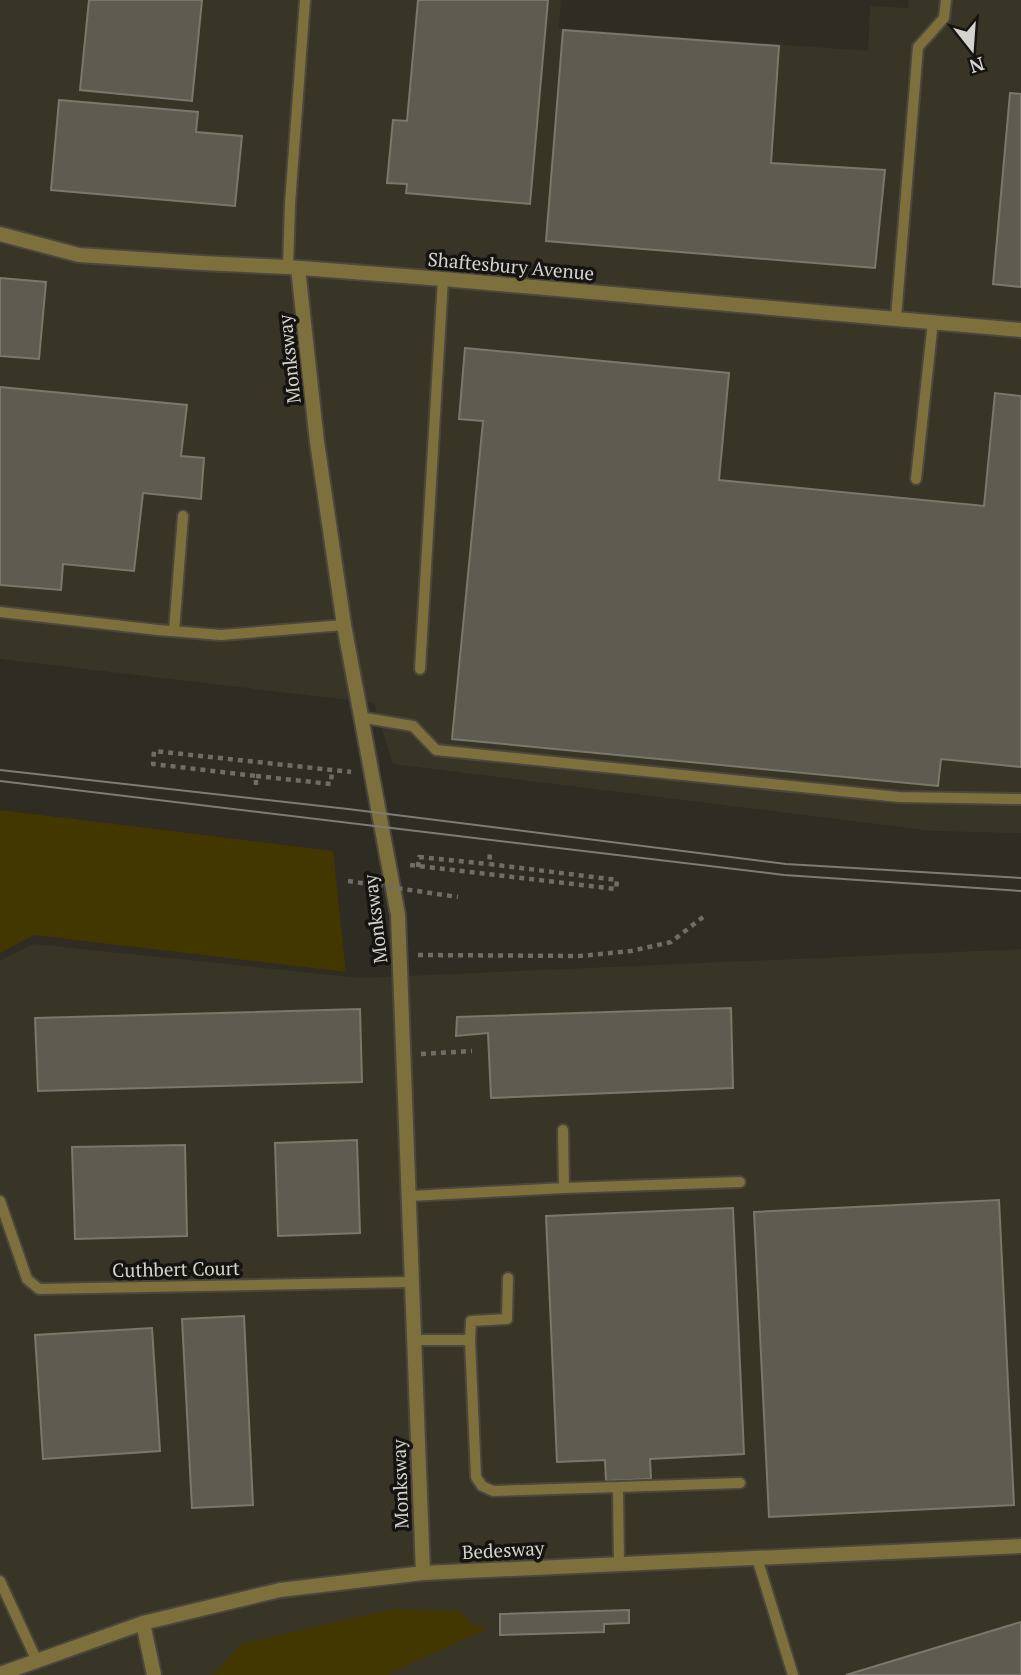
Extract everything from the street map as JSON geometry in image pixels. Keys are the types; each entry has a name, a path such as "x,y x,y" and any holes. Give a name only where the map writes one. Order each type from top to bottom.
{"street":[{"name":"Shaftesbury Avenue","path":"0,234 79,255 293,267 1021,330"},
{"name":"Monksway","path":"293,267 344,625 398,915 423,1573"},
{"name":"Bedesway","path":"0,1674 142,1623 280,1590 423,1573 1021,1546"},
{"path":"142,1623 154,1675"}],"lane":[{"path":"293,267 290,204 305,0"},
{"path":"895,318 918,47 944,19 946,0"},
{"path":"421,669 443,279"},
{"path":"916,478 933,321"},
{"path":"174,631 183,516"},
{"path":"0,612 220,635 344,625"},
{"path":"360,718 414,726 436,750 899,797 1021,799"},
{"path":"563,1130 565,1188"},
{"path":"410,1196 740,1182"},
{"name":"Cuthbert Court","path":"0,1201 27,1279 39,1289 411,1282"},
{"path":"508,1278 507,1319 471,1321 476,1477 482,1486 493,1491 740,1483"},
{"path":"414,1340 470,1340"},
{"path":"618,1487 620,1564"},
{"path":"757,1558 793,1675"},
{"path":"0,1581 37,1661"}],"path":[{"path":"332,771 331,785 153,764 154,751 362,772"},
{"path":"256,776 256,785"},
{"path":"489,864 490,852"},
{"path":"388,863 616,888 617,880 418,857 418,866"},
{"path":"348,881 458,897"},
{"path":"400,954 579,956 631,951 671,942 703,917"},
{"path":"404,1055 472,1051"}],"shaded area":[{"path":"0,0 561,0 559,28 868,51 870,6 908,8 909,0 1021,0 1021,833 934,831 393,764 374,703 0,659"},
{"path":"0,810 333,851 346,972 34,935 0,953"},
{"path":"33,944 361,978 1021,949 1021,1675 0,1675 0,961"},
{"path":"393,1609 460,1611 472,1624 489,1628 386,1675 213,1675 241,1644"}],"building":[{"path":"89,0 202,0 192,101 80,90"},
{"path":"418,0 548,0 530,204 406,193 407,184 387,183 393,120 407,121"},
{"path":"563,30 779,46 771,163 885,170 875,268 546,241"},
{"path":"1010,93 1021,94 1021,287 993,284"},
{"path":"59,100 198,112 196,132 242,136 235,206 51,190"},
{"path":"0,278 46,282 39,359 0,356"},
{"path":"465,348 729,373 719,480 984,506 995,393 1021,396 1021,767 941,759 938,786 452,739 483,421 459,419"},
{"path":"0,387 187,405 181,456 204,458 201,499 143,493 134,571 63,564 61,590 0,585"},
{"path":"731,1008 733,1088 491,1098 488,1033 456,1036 457,1017"},
{"path":"360,1009 362,1082 38,1091 35,1018"},
{"path":"357,1140 360,1233 278,1236 275,1143"},
{"path":"185,1145 187,1236 75,1239 72,1147"},
{"path":"999,1200 1014,1505 769,1517 754,1212"},
{"path":"733,1208 744,1454 650,1459 651,1479 606,1481 605,1460 557,1462 546,1216"},
{"path":"244,1316 253,1505 192,1508 182,1319"},
{"path":"152,1328 160,1451 43,1459 35,1335"},
{"path":"629,1610 629,1623 604,1624 604,1632 500,1635 500,1614"},
{"path":"1021,1622 1021,1675 846,1675"}],"tram line":[{"path":"0,770 348,809 786,864 1021,878"},
{"path":"0,781 784,875 1021,891"}]}
